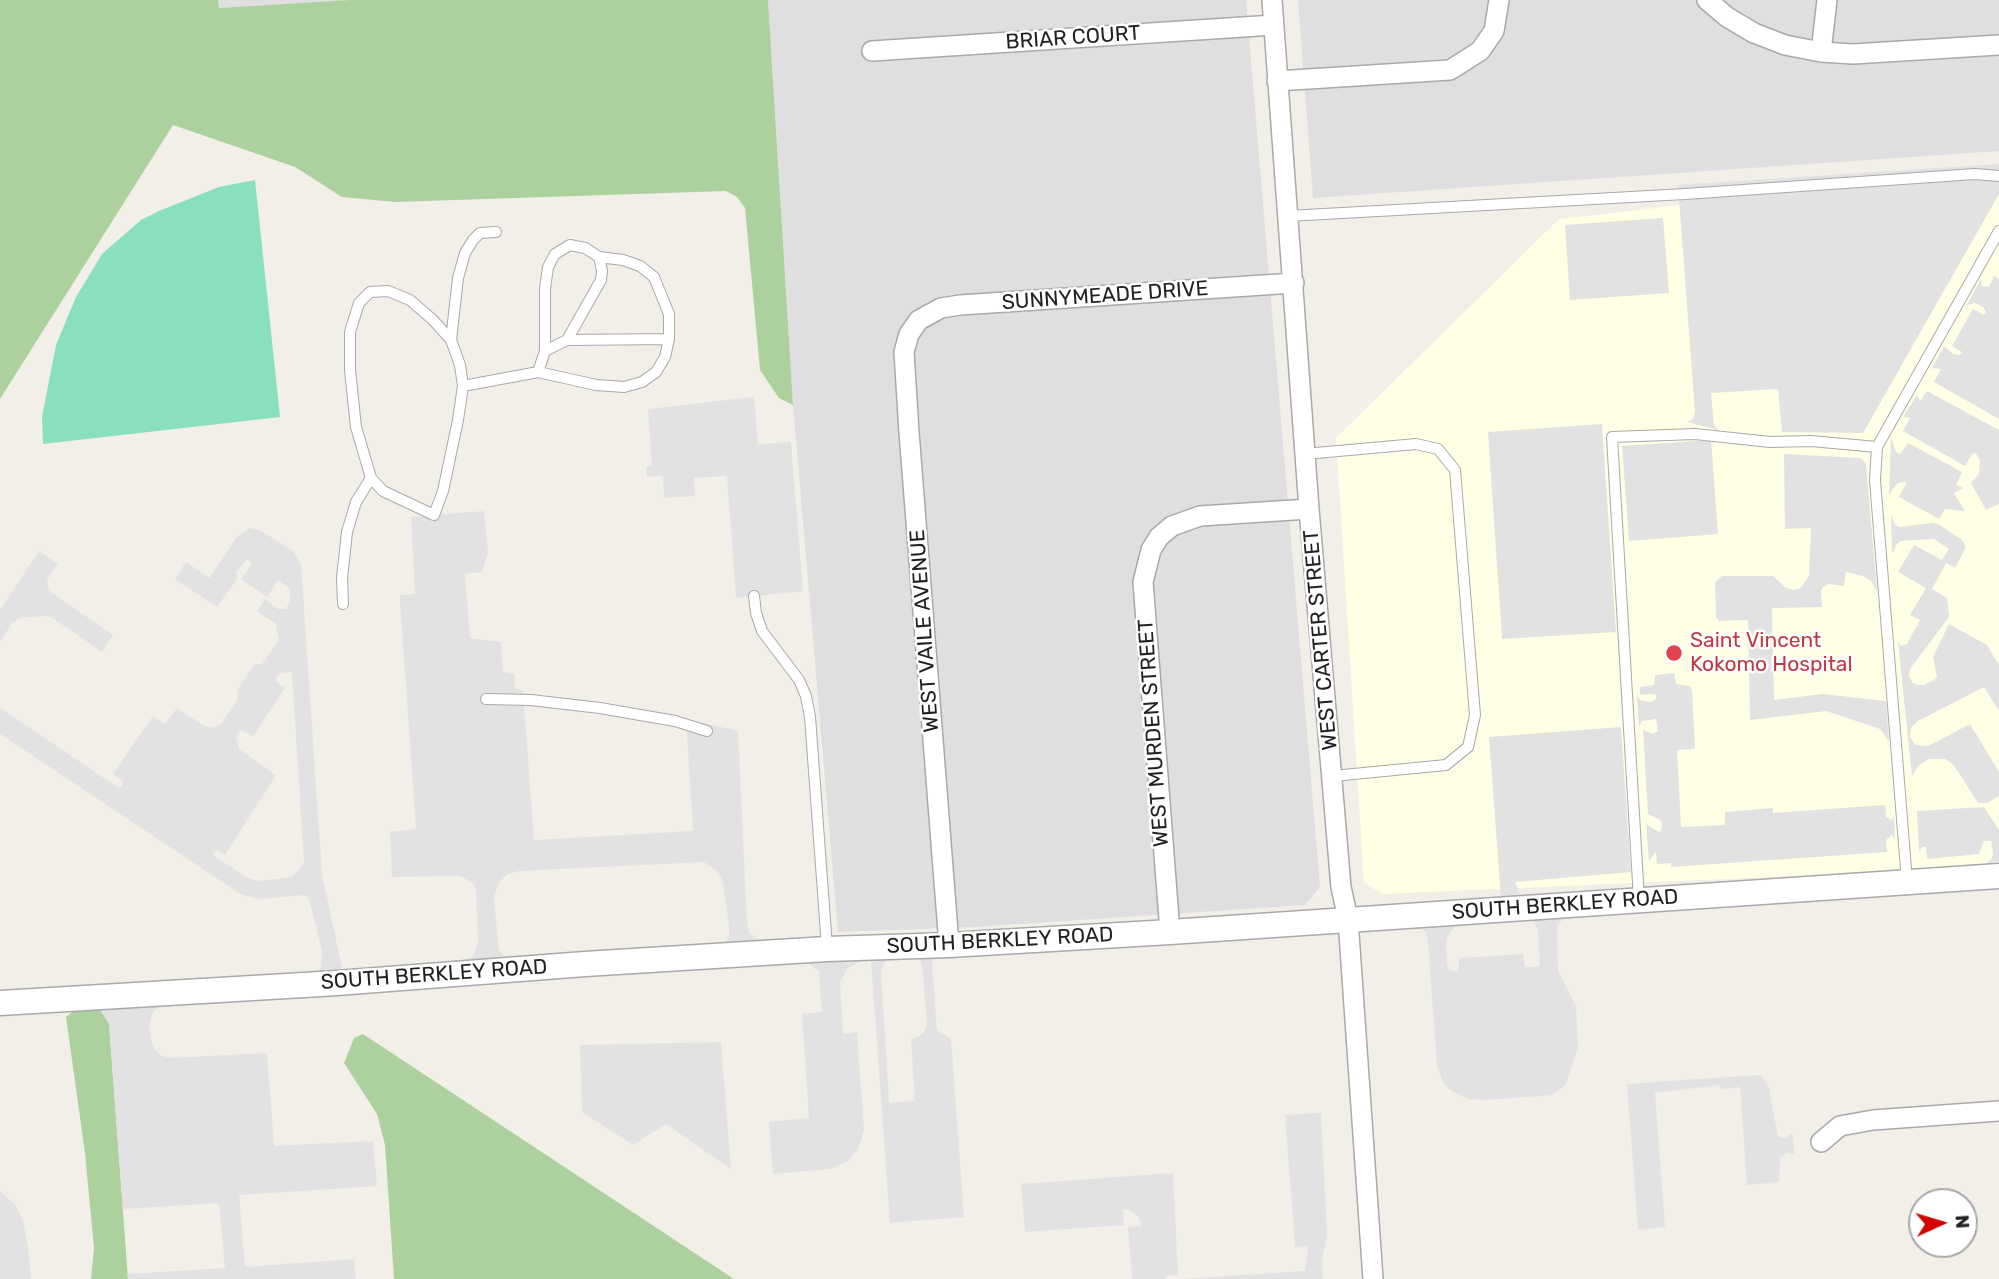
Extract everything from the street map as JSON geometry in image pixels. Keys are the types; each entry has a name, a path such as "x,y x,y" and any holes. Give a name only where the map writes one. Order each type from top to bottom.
{"street":[{"name":"WEST CARTER STREET","path":"1272,0 1309,509 1341,887 1348,919 1373,1279"},
{"path":"1278,81 1450,70 1480,51 1493,32 1499,0"},
{"path":"1707,0 1727,17 1754,33 1785,45 1821,52 1853,54 1999,45"},
{"path":"1821,52 1827,0"},
{"name":"BRIAR COURT","path":"872,51 1274,25"},
{"name":"SUNNYMEADE DRIVE","path":"919,320 941,308 960,305 1294,283"},
{"name":"WEST VAILE AVENUE","path":"919,320 909,334 904,352 949,945"},
{"name":"WEST MURDEN STREET","path":"1170,932 1143,582 1152,550 1159,537 1172,526 1200,516 1309,509"},
{"name":"SOUTH BERKLEY ROAD","path":"0,1003 359,982 584,964 827,949 1170,932 1999,876"},
{"path":"1821,1142 1840,1126 1873,1120 1999,1111"}],"lane":[{"path":"1288,216 1975,174 1999,176"},
{"path":"451,340 458,278 465,253 472,240 480,233 496,232"},
{"path":"1907,882 1875,480 1877,447 1999,233"},
{"path":"463,386 538,372 571,381 624,387 642,382 656,372 669,339 669,314 654,277 640,266 623,260 599,257 585,248 570,245 555,254 548,267 545,289 545,351 538,372"},
{"path":"566,340 601,280 599,257"},
{"path":"388,291 410,300 451,340 460,365 463,386 443,491 434,515 383,491 371,478 356,427 350,370 350,332 359,303 370,292 388,291"},
{"path":"545,351 566,340 669,339"},
{"path":"1639,900 1612,437 1695,434 1770,442 1811,441 1877,447"},
{"path":"1306,454 1416,444 1438,449 1455,470 1475,715 1468,747 1446,765 1333,776"},
{"path":"343,604 342,578 347,532 356,502 371,478"},
{"path":"754,596 755,613 762,631 799,680 807,696 827,949"},
{"path":"486,699 531,700 600,708 675,721 707,731"}],"shaded area":[{"path":"218,0 355,0 219,8"},
{"path":"768,0 1246,0 1320,887 1305,905 974,927 838,932 793,405"},
{"path":"1298,0 1999,0 1999,151 1313,198"},
{"path":"1999,164 1999,194 1863,433 1782,432 1778,389 1711,393 1714,425 1718,430 1687,422 1693,419 1695,412 1678,185"},
{"name":"Saint Vincent Kokomo Hospital","path":"1999,169 1999,867 1383,894 1364,883 1336,438 1559,219"},
{"path":"1663,218 1669,293 1570,300 1565,225"},
{"path":"1994,276 1999,279 1999,419 1934,382 1941,369 1932,368 1944,346 1953,354 1960,355 1962,352 1952,346 1973,309 1984,315 1986,312 1975,303 1967,305 1981,279 1982,286 1989,287"},
{"path":"1927,391 1999,430 1999,504 1986,510 1971,483 1979,474 1980,461 1976,453 1972,454 1965,466 1903,431 1910,418 1903,417 1917,395 1920,401"},
{"path":"754,397 758,444 791,442 803,591 736,598 727,476 694,478 695,496 664,498 663,476 647,477 646,467 652,466 648,409"},
{"path":"1602,424 1616,632 1502,639 1488,432"},
{"path":"1891,438 1896,452 1900,454 1908,443 1962,472 1956,485 1963,488 1954,493 1965,511 1945,509 1939,519 1899,497 1907,482 1898,483 1889,494"},
{"path":"1711,440 1718,534 1629,541 1622,446"},
{"path":"1784,454 1861,458 1866,464 1877,591 1871,581 1863,576 1846,572 1844,586 1829,584 1823,587 1822,607 1772,608 1774,700 1823,694 1886,701 1889,741 1880,729 1826,711 1750,720 1748,620 1719,621 1716,617 1715,583 1722,576 1773,576 1786,588 1794,590 1801,588 1809,576 1811,528 1785,529"},
{"path":"484,511 488,553 482,572 465,574 470,638 501,642 503,672 514,674 515,688 523,691 534,840 693,831 686,719 738,731 747,923 749,932 755,938 767,942 724,944 729,937 729,925 723,883 719,873 704,862 519,871 507,874 499,883 494,897 499,950 506,959 455,965 473,956 478,943 476,891 473,883 460,876 392,877 390,832 416,829 400,600 400,595 415,594 411,517"},
{"path":"1891,515 1895,525 1900,527 1932,523 1940,525 1962,540 1966,547 1955,568 1946,563 1932,589 1947,598 1949,617 1910,669 1909,676 1917,685 1924,685 1937,678 1933,657 1949,624 1987,645 1999,665 1999,711 1984,687 1918,721 1911,728 1910,736 1915,745 1928,746 1970,724 1999,772 1999,796 1987,803 1978,803 1954,765 1945,759 1929,759 1919,765 1912,776 1898,642 1901,646 1907,644 1920,620 1910,615 1926,588 1898,572 1914,545 1942,560 1949,549 1934,539 1901,541 1892,554"},
{"path":"249,528 260,530 294,552 301,564 322,874 343,972 317,973 321,968 322,952 309,898 304,895 262,899 242,895 0,734 0,708 119,788 123,786 122,780 113,774 153,716 165,724 177,708 204,726 213,728 221,724 238,699 237,691 254,665 262,664 279,640 276,624 257,611 265,599 278,609 286,609 290,601 290,589 278,580 267,597 241,579 252,564 247,559 236,572 237,579 217,607 175,579 186,562 209,578 237,537","holes":["292,672 304,863 292,877 261,881 250,879 213,853 216,850 225,855 276,775 239,749 236,736 241,730 253,736 285,688 276,681 276,677 281,673"]},
{"path":"39,551 58,564 47,580 49,591 113,635 102,652 51,617 43,616 19,618 12,623 0,642 0,610"},
{"path":"1674,673 1676,684 1690,686 1692,691 1695,749 1677,750 1681,827 1725,825 1725,812 1773,808 1773,813 1885,805 1886,817 1892,820 1894,815 1895,841 1892,835 1886,840 1887,852 1671,867 1671,863 1657,864 1656,851 1649,861 1646,824 1659,832 1662,824 1648,814 1643,730 1653,734 1658,731 1656,719 1642,721 1639,727 1637,695 1640,700 1651,702 1656,699 1656,695 1640,695 1640,687 1654,685 1655,675"},
{"path":"1621,727 1631,872 1515,882 1521,897 1501,898 1489,737"},
{"path":"1984,807 1999,830 1999,862 1985,863 1991,860 1993,854 1991,841 1984,841 1979,854 1927,859 1926,847 1922,847 1919,852 1917,811"},
{"path":"1566,915 1557,926 1558,971 1576,1006 1578,1047 1566,1084 1553,1095 1485,1100 1468,1099 1450,1090 1443,1082 1437,1065 1427,934 1417,923 1458,921 1446,939 1447,965 1450,970 1456,972 1459,958 1523,954 1525,967 1538,967 1538,931 1535,923 1528,917"},
{"path":"888,956 881,970 889,1103 915,1101 911,1040 923,1034 927,1024 922,964 918,957 935,956 932,963 937,1030 951,1039 964,1217 890,1223 871,960"},
{"path":"867,957 847,969 840,982 843,1034 857,1032 864,1130 861,1141 848,1161 830,1169 773,1174 769,1122 809,1118 802,1014 822,1012 819,971 806,961"},
{"path":"165,1000 153,1012 149,1024 152,1043 162,1056 172,1058 267,1053 274,1146 373,1141 377,1186 239,1195 245,1267 354,1259 356,1279 128,1279 127,1274 225,1268 219,1203 123,1209 109,1024 97,1005"},
{"path":"721,1042 731,1169 666,1124 633,1145 582,1112 580,1045"},
{"path":"1762,1076 1769,1088 1778,1137 1786,1138 1792,1132 1795,1155 1788,1153 1780,1157 1779,1182 1747,1185 1740,1087 1721,1089 1720,1085 1655,1093 1665,1227 1638,1230 1627,1084"},
{"path":"1321,1113 1327,1234 1322,1261 1323,1279 1182,1279 1305,1271 1308,1246 1295,1247 1285,1115"},
{"path":"1173,1173 1178,1275 1165,1276 1165,1279 1132,1279 1128,1227 1142,1226 1138,1217 1128,1209 1123,1210 1124,1225 1025,1232 1021,1184"},
{"path":"0,1191 16,1206 23,1221 31,1279 0,1279"}],"green space":[{"path":"0,0 218,0 219,8 350,0 768,0 793,405 779,398 760,370 745,208 737,197 726,191 395,202 342,197 295,167 173,125 0,399"},
{"path":"255,180 280,417 43,444 42,417 56,345 76,297 102,254 141,220 159,211 219,187"},
{"path":"97,1005 109,1023 128,1279 91,1279 94,1248 85,1153 66,1017 80,1006"},
{"path":"363,1034 734,1279 394,1279 385,1145 377,1114 344,1063 354,1038"}],"place":[{"name":"Saint Vincent Kokomo Hospital","path":"1674,653"}]}
